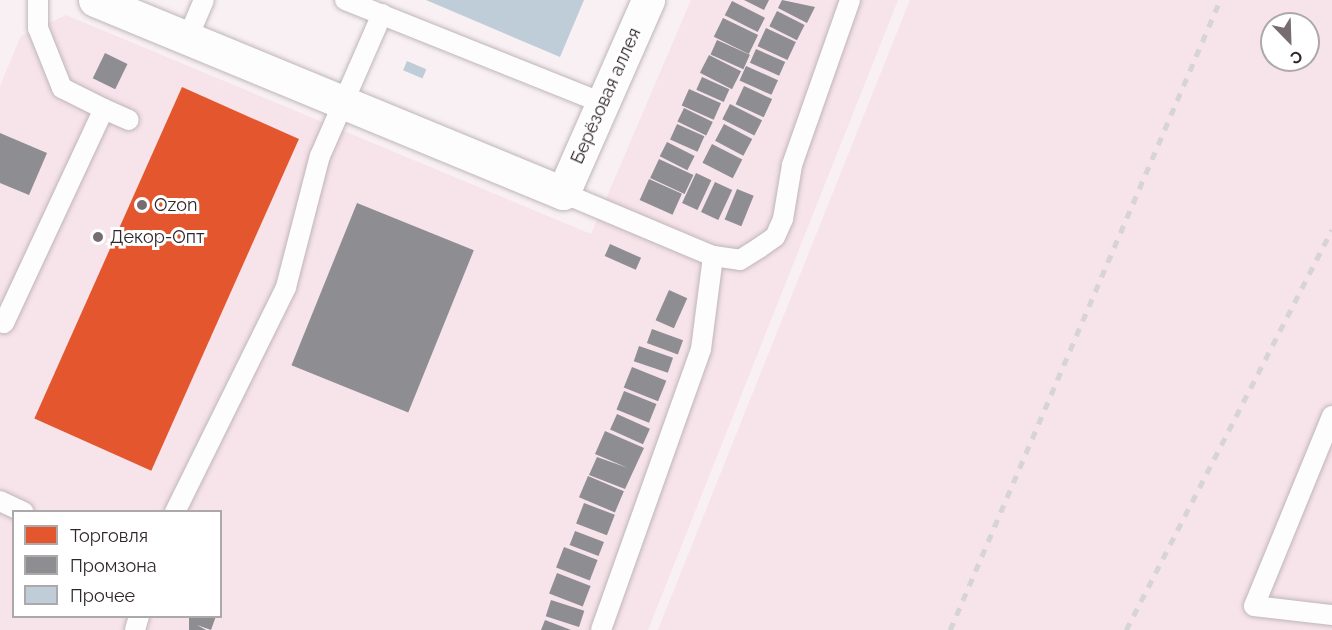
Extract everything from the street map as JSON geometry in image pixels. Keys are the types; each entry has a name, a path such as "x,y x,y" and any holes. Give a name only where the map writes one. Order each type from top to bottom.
{"street":[{"path":"95,0 345,101 563,193"},
{"name":"Берёзовая аллея","path":"563,193 648,0"}],"lane":[{"path":"38,0 38,28 62,88 129,120"},
{"path":"188,37 204,0"},
{"path":"345,0 603,103"},
{"path":"563,193 713,256 740,260 775,237 792,165 850,0"},
{"path":"176,510 286,287 320,156 382,14"},
{"path":"0,321 4,323 104,109"},
{"path":"600,630 701,349 713,256"},
{"path":"1332,416 1254,606 1332,615"},
{"path":"0,501 20,510"}],"shaded area":[{"path":"691,0 898,0 648,630 0,630 0,86 21,36 66,15 591,234"},
{"path":"910,0 1332,0 1332,630 658,630"}],"building: Торговля":[{"path":"182,87 299,139 151,471 34,419"}],"building: Промзона":[{"path":"744,0 769,0 764,10"},
{"path":"782,0 815,7 807,23 778,8"},
{"path":"732,1 765,18 758,32 725,15"},
{"path":"777,11 805,25 797,40 769,26"},
{"path":"723,18 758,35 749,54 714,37"},
{"path":"766,28 796,42 787,60 758,46"},
{"path":"717,40 750,55 743,69 710,55"},
{"path":"756,49 785,62 779,76 750,63"},
{"path":"105,53 127,64 115,89 93,78"},
{"path":"709,55 741,71 732,89 700,73"},
{"path":"746,66 778,80 771,95 739,81"},
{"path":"702,77 729,89 724,102 696,90"},
{"path":"744,86 772,99 764,117 736,104"},
{"path":"689,89 721,103 714,120 682,105"},
{"path":"730,104 762,120 754,135 722,119"},
{"path":"684,108 713,122 706,136 677,121"},
{"path":"677,124 704,136 697,152 670,140"},
{"path":"724,124 752,139 743,156 715,141"},
{"path":"0,133 47,153 29,195 0,183"},
{"path":"667,142 695,156 687,170 660,156"},
{"path":"712,144 742,159 733,178 702,163"},
{"path":"659,159 693,175 685,194 650,178"},
{"path":"696,173 711,180 697,210 682,203"},
{"path":"649,179 682,194 673,215 640,200"},
{"path":"715,182 732,190 718,220 701,212"},
{"path":"737,189 754,196 741,226 725,220"},
{"path":"357,203 474,250 408,412 291,365"},
{"path":"610,244 641,258 636,270 605,256"},
{"path":"669,290 687,298 674,328 656,320"},
{"path":"652,329 683,340 678,354 647,343"},
{"path":"639,346 673,358 668,373 634,361"},
{"path":"632,367 666,381 658,401 624,387"},
{"path":"624,391 656,404 649,423 617,410"},
{"path":"617,414 650,429 643,444 610,430"},
{"path":"605,431 644,448 625,489 589,475 597,457 628,468 595,454"},
{"path":"588,476 624,491 615,512 579,497"},
{"path":"584,503 615,515 607,535 576,524"},
{"path":"575,531 604,542 599,556 570,545"},
{"path":"564,547 598,560 590,580 556,568"},
{"path":"557,573 591,586 583,606 549,594"},
{"path":"551,600 584,611 579,627 546,616"},
{"path":"189,618 215,618 211,630 197,625 206,630 189,630"},
{"path":"545,620 571,630 541,630"}],"building: Прочее":[{"path":"426,0 584,0 560,57"},
{"path":"407,61 426,69 422,78 403,70"}],"railway":[{"path":"950,630 1220,0"},
{"path":"1126,630 1332,230"}],"place":[{"name":"Ozon","path":"142,205"},
{"name":"Декор-Опт","path":"98,237"}]}
